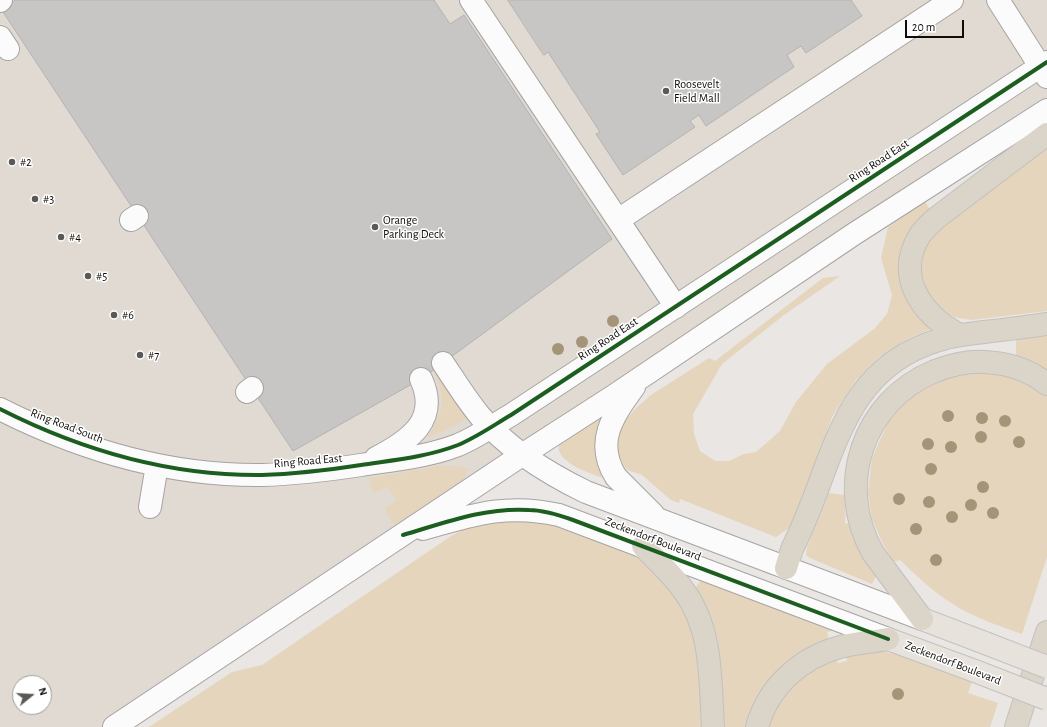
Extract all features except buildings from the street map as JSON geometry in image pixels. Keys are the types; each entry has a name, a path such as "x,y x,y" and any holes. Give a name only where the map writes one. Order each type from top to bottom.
{"highway":[{"path":"960,335 948,329 931,315 925,309 915,292 911,273 912,254 916,244 921,234 935,219 1047,134"},
{"path":"786,568 792,549 797,540 843,424 858,397 876,376 905,354 939,340 960,335 1047,324"},
{"path":"922,619 866,542 858,517 856,504 856,477 860,455 868,434 884,408 904,389 916,380 952,365 980,362 1006,364 1032,374 1047,384"},
{"path":"643,546 684,590 699,619 708,653 713,727"},
{"path":"1016,727 1047,632"},
{"path":"757,727 765,705 779,685 805,662 834,649 888,639"}],"main road":[{"name":"Zeckendorf Boulevard","path":"922,619 1047,667"},
{"name":"Zeckendorf Boulevard","path":"888,639 1047,699"}],"street":[{"path":"470,0 676,307"},
{"path":"618,220 952,0"},
{"path":"998,0 1045,69"},
{"name":"Ring Road East","path":"128,458 157,465 206,472 262,475 312,472 407,458 443,450 475,437 1045,69"},
{"path":"114,727 522,455 641,378 860,230 1047,110"},
{"name":"Zeckendorf Boulevard","path":"443,363 470,404 490,428 522,455 560,479 586,492 922,619"},
{"path":"641,378 613,419 606,445 606,454 616,476 658,519"},
{"path":"363,465 398,446 416,432 421,424 426,404 424,386 421,379"},
{"name":"Ring Road South","path":"0,409 19,419 74,441 128,458"},
{"path":"150,507 157,465"},
{"name":"Zeckendorf Boulevard","path":"403,535 474,515 499,511 529,510 559,515 888,639"}],"shaded area":[{"name":"Roosevelt Field Mall","path":"0,0 1047,0 1047,110 114,727 0,727"},
{"path":"1047,145 1047,311 971,320 954,317 939,306 927,291 921,271 924,250 931,235"},
{"path":"925,201 931,212 908,241 933,328 909,338 878,358 856,380 832,417 796,516 789,528 776,537 680,499 679,503 671,500 642,475 627,470 619,457 616,439 622,425 635,409 651,395 709,358 715,361 823,278 840,276 784,315 722,364 693,414 694,434 700,451 715,461 729,461 744,454 756,452 780,431 796,402 827,364 874,329 887,314 892,295 881,258 888,227"},
{"path":"1047,332 1047,370 1016,355 1016,336"},
{"path":"432,367 467,418 454,426 427,438 438,419 442,403 440,387"},
{"path":"972,369 1005,371 1047,393 1047,557 1022,634 986,621 961,609 932,589 900,560 894,562 883,544 872,519 868,493 872,458 888,422 911,396 942,377"},
{"path":"605,415 607,477 604,478 591,474 568,462 559,451 559,445"},
{"path":"439,466 457,466 469,469 461,483 395,526 385,510 397,500 387,486 374,493 372,491 369,478"},
{"path":"829,493 846,495 845,523 853,525 881,576 875,578 872,584 806,555 807,548"},
{"path":"520,519 555,523 634,554 664,575 677,589 672,594 678,601 683,599 698,638 707,727 149,727 232,672 262,665 451,536 470,526"},
{"path":"698,578 835,630 827,632 829,640 801,652 782,669 770,688 751,727 725,727 718,641 711,617 696,587 700,582"},
{"path":"863,651 885,652 906,656 972,681 968,693 998,703 990,727 767,727 783,695 810,670 834,657 838,663 847,661 845,654"}],"cycle path":[{"path":"0,409 62,437 94,448 127,458 194,471 262,475 299,473 410,458 446,449 472,438 511,415 1047,62"},
{"path":"403,535 481,513 513,510 535,510 546,512 573,520 888,639"}],"place":[{"name":"Roosevelt Field Mall","path":"666,91"},
{"name":"#2","path":"12,162"},
{"name":"#3","path":"35,199"},
{"name":"Orange Parking Deck","path":"375,227"},
{"name":"#4","path":"61,237"},
{"name":"#5","path":"88,276"},
{"name":"#6","path":"114,315"},
{"name":"#7","path":"140,355"}]}
